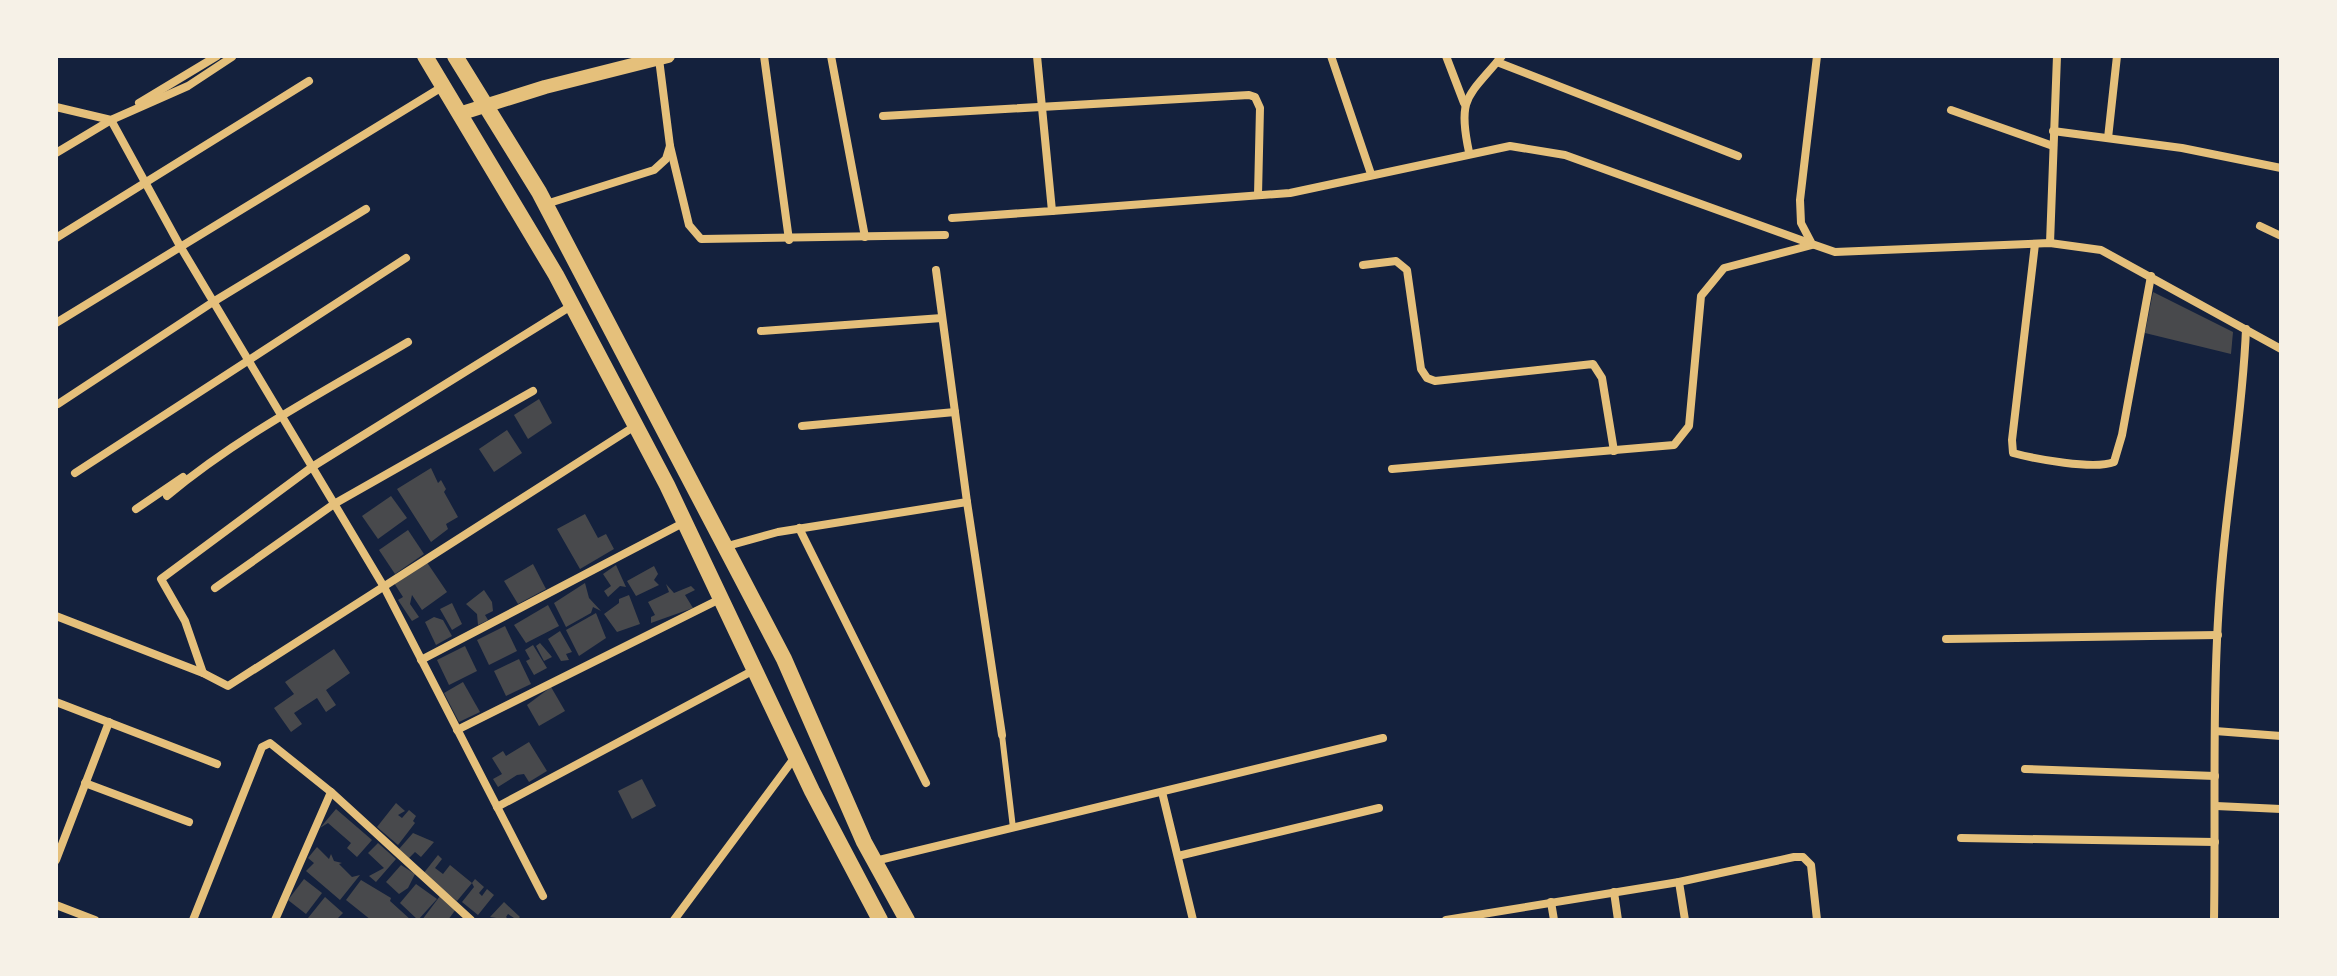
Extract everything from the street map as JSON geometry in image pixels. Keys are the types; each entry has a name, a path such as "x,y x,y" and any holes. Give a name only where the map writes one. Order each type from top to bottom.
{"main road":[{"path":"425,56 571,306 635,426 880,920"},
{"path":"455,56 546,204 795,680 874,862 907,920"}],"street":[{"path":"56,153 217,56"},
{"path":"764,56 789,240"},
{"path":"831,56 865,237"},
{"path":"1037,56 1052,211"},
{"path":"1331,56 1371,174"},
{"path":"1446,56 1464,103 1462,120 1469,152"},
{"path":"1812,244 1801,223 1800,200 1817,56"},
{"path":"2050,243 2057,56"},
{"path":"2108,138 2117,56"},
{"path":"56,107 111,120 188,86 232,57"},
{"path":"459,114 545,87 664,57 670,146 689,225 701,239 789,240 945,235"},
{"path":"1464,103 1499,59 1738,156"},
{"path":"56,238 146,185 309,81"},
{"path":"56,323 442,87"},
{"path":"883,116 1255,97 1260,108 1258,195"},
{"path":"1951,110 2053,146"},
{"path":"111,120 180,246 384,587 543,896"},
{"path":"2053,131 2182,148 2281,168"},
{"path":"546,204 654,170 666,159 670,146"},
{"path":"952,218 1290,193 1469,152 1510,146 1565,155 1835,252 2050,243 2101,250 2281,349"},
{"path":"58,404 213,302 366,209"},
{"path":"2260,226 2281,236"},
{"path":"1392,469 1674,445 1689,426 1701,296 1709,283 1724,268 1812,244"},
{"path":"2035,244 2013,453 2085,463 2114,462 2122,435 2151,276"},
{"path":"75,473 406,258"},
{"path":"1363,265 1396,261 1407,270 1421,369 1427,378 1435,381 1593,364 1602,378 1614,451"},
{"path":"936,270 1002,735"},
{"path":"203,673 185,621 161,579 312,467 571,306"},
{"path":"761,331 942,318"},
{"path":"2214,920 2215,731 2221,566 2237,444 2246,329"},
{"path":"136,509 281,414 408,342"},
{"path":"215,588 334,504 533,391"},
{"path":"802,426 955,412"},
{"path":"167,496 281,414"},
{"path":"56,616 203,673 228,686 635,426"},
{"path":"723,547 799,528 967,502"},
{"path":"421,660 683,523"},
{"path":"799,528 926,783"},
{"path":"457,730 721,599"},
{"path":"1946,639 2218,635"},
{"path":"497,807 756,669"},
{"path":"56,702 217,764"},
{"path":"56,860 109,722"},
{"path":"2215,731 2281,736"},
{"path":"874,862 1383,738"},
{"path":"193,920 262,747 270,743 277,745 331,792 471,920"},
{"path":"674,920 796,756"},
{"path":"2025,769 2215,776"},
{"path":"85,783 189,822"},
{"path":"275,920 331,792"},
{"path":"1162,792 1193,920"},
{"path":"2216,806 2281,809"},
{"path":"1178,856 1379,808"},
{"path":"1961,838 2215,842"},
{"path":"1446,920 1488,916 1803,857 1811,865 1817,920"},
{"path":"1679,882 1685,920"},
{"path":"1614,892 1618,920"},
{"path":"1551,902 1554,920"},
{"path":"56,905 95,920"}],"lane":[{"path":"1002,735 1013,828"}],"building":[{"path":"2153,292 2233,332 2231,354 2145,333"},
{"path":"539,399 552,423 528,439 514,415"},
{"path":"507,430 522,453 494,472 479,449"},
{"path":"431,468 438,483 441,480 446,489 444,492 458,517 446,524 448,529 431,542 397,489"},
{"path":"391,496 407,518 378,539 362,516"},
{"path":"585,514 598,538 606,534 614,549 580,569 557,529"},
{"path":"408,530 424,554 395,574 379,550"},
{"path":"426,561 447,592 422,610 412,595 410,604 419,617 412,621 398,600 403,597 394,583"},
{"path":"533,564 546,589 518,604 504,581"},
{"path":"616,565 626,587 620,586 608,597 604,591 611,586 603,574"},
{"path":"654,566 658,574 654,580 659,585 636,596 627,581"},
{"path":"585,583 589,598 601,611 593,607 591,613 566,627 554,603"},
{"path":"666,584 674,593 691,586 695,590 685,595 693,608 651,623 651,617 655,615 648,602 669,592"},
{"path":"484,590 492,602 493,611 485,615 488,620 478,625 477,614 466,604"},
{"path":"629,595 640,624 617,632 604,614 619,603 619,599"},
{"path":"452,603 462,624 452,630 440,609"},
{"path":"548,605 559,626 526,643 514,625"},
{"path":"596,613 606,638 579,656 566,630"},
{"path":"434,617 443,620 452,636 436,645 425,622"},
{"path":"505,626 517,651 489,665 477,640"},
{"path":"560,631 572,652 566,654 569,660 561,661 548,639"},
{"path":"540,643 552,657 544,661 536,646"},
{"path":"533,645 547,668 534,675 526,661 530,659 525,650"},
{"path":"465,646 477,671 449,685 437,660"},
{"path":"334,649 350,673 326,690 336,705 326,712 317,698 294,713 302,724 291,732 274,708 294,694 285,682"},
{"path":"519,659 531,684 506,696 494,671"},
{"path":"463,682 480,712 459,722 444,693"},
{"path":"551,687 565,711 539,726 527,705"},
{"path":"529,742 547,771 529,782 524,774 517,775 498,787 493,779 502,774 492,758 503,751 506,756"},
{"path":"642,779 656,806 632,819 618,791"},
{"path":"396,803 405,811 398,815 402,818 409,810 416,816 415,823 398,845 377,827"},
{"path":"336,809 372,840 357,857 347,848 351,843 328,823 320,828"},
{"path":"413,833 434,842 421,857 415,852 409,858 399,849"},
{"path":"378,843 396,859 376,882 369,876 384,868 368,853"},
{"path":"317,847 329,859 331,854 334,861 342,863 339,864 352,877 360,875 340,900 306,871 314,863 308,858"},
{"path":"438,855 442,859 435,868 443,874 450,865 472,883 457,901 423,874"},
{"path":"401,865 415,874 408,888 399,894 386,882"},
{"path":"304,879 322,893 306,914 288,900"},
{"path":"475,879 484,887 479,893 482,896 487,889 494,895 478,915 462,902 474,887 472,883"},
{"path":"361,880 391,898 390,901 411,920 371,920 346,900"},
{"path":"416,884 437,899 418,920 400,903"},
{"path":"440,896 456,909 448,920 422,920"},
{"path":"325,897 343,913 336,920 308,918"},
{"path":"504,902 520,917 517,920 508,914 506,917 509,920 490,917"}]}
